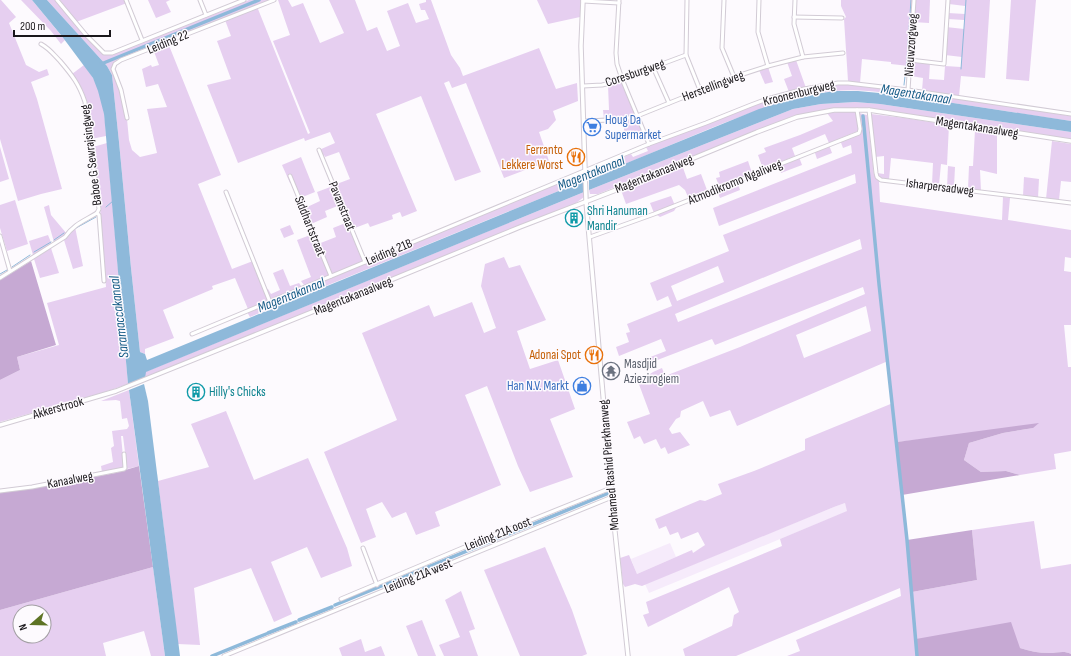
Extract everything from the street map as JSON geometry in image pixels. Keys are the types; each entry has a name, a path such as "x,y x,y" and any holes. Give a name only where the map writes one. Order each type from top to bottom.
{"street":[{"name":"Leiding 22","path":"57,0 86,35 104,53 108,54 244,0"},
{"path":"126,0 142,40"},
{"path":"200,0 206,15"},
{"name":"Leiding 22","path":"127,118 122,90 113,69 115,64 121,60 274,0"},
{"path":"583,0 619,1 616,60 622,79 649,144"},
{"name":"Mohamed Rashid Pierkhanweg","path":"583,0 581,41 586,201 611,488 628,656"},
{"path":"688,0 686,55 700,90"},
{"path":"724,0 722,48 734,77"},
{"path":"759,0 758,32 768,66"},
{"path":"795,0 794,17 796,32 803,57"},
{"name":"Nieuwzorgweg","path":"908,90 914,0"},
{"path":"910,60 944,64 948,0"},
{"path":"794,17 842,18"},
{"name":"Baboe G Sewrajsingweg","path":"0,278 65,237 75,225 97,213 99,209 86,108 82,94 74,77 49,49 41,44"},
{"name":"Herstellingweg","path":"584,120 616,120 637,116 734,77 768,66 803,57 843,53"},
{"name":"Coresburgweg","path":"583,86 611,83 686,55"},
{"path":"653,67 669,103"},
{"name":"Kroonenburgweg","path":"586,171 649,144 757,103 804,89 831,84 848,83 908,90 1071,114"},
{"name":"Magentakanaalweg","path":"116,391 359,294 520,227 797,117 834,110 869,110 1071,141"},
{"name":"Atmodikromo Ngaliweg","path":"590,237 676,206 859,133 860,129 857,110"},
{"name":"Isharpersadweg","path":"869,110 876,173 877,178 881,180 1071,203"},
{"name":"Pavanstraat","path":"319,150 365,262"},
{"name":"Leiding 21B","path":"192,334 586,171"},
{"name":"Siddhartstraat","path":"290,176 331,276"},
{"path":"226,192 270,302"},
{"path":"97,213 99,215 104,281"},
{"path":"0,236 10,272"},
{"name":"Akkerstrook","path":"0,425 116,391"},
{"name":"Kanaalweg","path":"0,491 32,487 124,469 124,454"},
{"name":"Leiding 21A oost","path":"341,599 474,543 611,488"},
{"name":"Leiding 21A west","path":"224,656 612,497"},
{"path":"363,548 377,585"}],"shaded area":[{"path":"0,0 16,17 9,23 26,65 39,72 47,69 49,75 31,82 62,189 18,201 0,139"},
{"path":"21,0 32,0 65,40 61,44 51,31"},
{"path":"47,0 56,0 89,40 104,53 110,55 249,0 271,0 121,59 112,69 121,90 132,150 140,157 157,153 147,109 167,107 158,84 146,87 142,69 151,65 152,67 159,65 153,49 168,43 221,175 198,184 232,269 253,261 268,301 248,309 235,278 212,286 213,289 163,310 174,338 145,349 145,354 140,352 112,75 107,66"},
{"path":"60,0 125,0 127,3 76,22"},
{"path":"148,0 170,0 166,2 171,12 156,18"},
{"path":"278,0 288,0 292,7 303,3 320,43 344,33 329,0 355,0 367,31 377,27 387,51 400,46 387,11 408,3 416,23 429,19 425,10 421,10 419,4 426,2 426,0 431,0 451,55 460,68 463,76 539,48 556,89 577,83 578,101 553,111 556,120 548,129 539,132 549,161 504,178 466,83 452,88 449,81 444,83 481,172 455,181 421,96 376,114 417,211 402,217 400,212 392,215 393,219 370,227 368,223 352,229 334,185 350,179 339,152 325,157 324,155 322,156 319,150 335,143 330,132 305,141 304,138 238,163 207,85 231,79 217,41 231,36 225,20 256,8 258,9 308,134 310,133 273,41 290,35"},
{"path":"537,0 581,0 580,17 548,24"},
{"path":"841,0 913,0 909,66 891,64 891,62 862,59 860,83 848,81 844,19 846,17 841,6"},
{"path":"915,0 930,0 929,23 913,22"},
{"path":"949,0 990,0 985,78 961,76 959,96 922,91 923,78 911,76 912,62 930,63 929,79 944,80 945,66 961,67 962,57 945,55 946,27 964,29 964,20 948,19 948,13 965,14 965,6 949,4"},
{"path":"1011,0 1036,0 1029,81 1006,79"},
{"path":"796,60 806,88 789,92 784,79 792,76 787,62"},
{"path":"84,65 93,78 99,91 105,121 106,136 91,139 85,96 72,74"},
{"path":"768,67 773,82 765,84 759,70"},
{"path":"622,83 635,112 633,116 618,119 604,119 603,110 609,110 608,85"},
{"path":"836,84 941,96 1071,116 1071,121 884,92 858,90 834,91 818,93 786,101 755,111 589,179 588,173 591,170 631,154 633,157 648,151 646,147 760,103 807,90"},
{"path":"855,102 880,104 1071,132 1071,139 877,110 834,108 793,116 598,194 590,194 589,190 793,109 821,104"},
{"path":"827,113 857,113 858,131 829,143 825,134 792,148 795,156 763,169 758,155 766,152 764,148 833,121"},
{"path":"859,113 867,115 868,118 874,175 879,181 880,202 1002,220 1003,197 1010,198 1008,220 1071,230 1071,258 1065,257 1064,271 1071,272 1071,325 1064,325 1068,367 1071,367 1071,451 1054,454 1056,469 1020,475 1006,471 981,472 964,460 969,443 1003,433 1033,428 897,442 912,592 977,580 972,530 1034,521 1041,569 1071,564 1071,654 1063,652 1042,653 1020,648 916,639 917,656 787,656 800,651 796,640 901,596 900,588 736,656 685,656 683,649 732,626 734,615 739,612 729,587 648,627 643,615 649,613 646,602 782,546 780,539 847,511 845,503 642,586 635,584 625,587 623,584 620,558 629,555 637,574 692,550 693,553 705,545 698,532 681,539 678,532 670,535 666,526 659,529 655,519 700,500 705,501 722,494 718,484 805,450 805,439 893,403 888,361 737,426 730,410 710,417 703,401 681,411 680,417 676,419 669,429 672,434 680,432 690,445 668,454 665,447 661,449 656,439 644,444 640,436 634,439 627,422 650,414 637,379 647,376 662,368 665,376 740,347 865,294 863,287 715,345 712,339 634,369 632,364 666,351 661,339 619,356 616,347 629,342 626,333 630,332 627,324 672,306 668,296 657,301 650,283 729,251 723,235 856,183 855,174 719,226 713,208 852,153 851,145 843,148 840,140 859,133","holes":["860,239 862,249 678,322 675,314","718,266 724,282 677,301 671,286","866,306 871,331 804,358 796,335"]},
{"path":"871,114 949,125 947,165 941,164 939,185 932,184 933,163 891,158 889,180 880,178 877,173 884,174 884,156 875,157"},
{"path":"635,118 643,131 630,136 624,136 624,120"},
{"path":"975,130 997,133 997,174 980,170 981,191 968,189 969,166 973,166"},
{"path":"1052,141 1071,144 1071,182 1061,181 1059,200 1046,199"},
{"path":"107,143 128,384 0,422 0,380 20,370 17,357 59,345 47,303 106,287 100,208 93,147"},
{"path":"829,145 832,153 817,159 814,150"},
{"path":"0,147 9,179 0,182"},
{"path":"301,157 315,192 300,198 293,181 290,183 282,165"},
{"path":"799,157 802,165 781,173 778,165"},
{"path":"748,161 752,173 719,186 716,178 720,177 719,172"},
{"path":"682,165 687,179 701,174 707,190 688,197 685,190 679,185 626,204 621,190"},
{"path":"948,166 955,167 954,187 947,187"},
{"path":"576,176 583,176 583,181 250,317 247,312"},
{"path":"1024,177 1039,179 1038,198 1023,196"},
{"path":"737,181 740,190 720,198 716,189"},
{"path":"333,186 340,205 325,211 327,217 311,224 305,208 320,201 317,192"},
{"path":"584,192 584,197 576,203 145,378 145,372"},
{"path":"671,196 676,208 674,211 660,217 654,213 650,203"},
{"path":"15,200 28,244 7,251 0,228 0,205"},
{"path":"49,205 51,215 67,234 54,242 44,207"},
{"path":"348,222 363,261 336,273 331,273 318,244 336,237 333,228"},
{"path":"290,225 294,234 284,238 280,229"},
{"path":"75,227 83,266 73,269 64,240"},
{"path":"313,234 329,274 328,276 305,286 301,281 311,277 297,240"},
{"path":"48,235 52,245 33,255 29,241"},
{"path":"51,248 59,273 40,278 34,259"},
{"path":"504,257 509,268 520,265 546,320 517,331 530,369 558,360 575,409 550,419 573,477 530,492 518,466 487,386 465,395 501,485 435,512 440,526 416,535 406,512 392,518 382,502 366,509 376,537 361,543 324,452 397,420 362,333 429,305 434,317 472,302 484,333 496,328 481,286 485,264"},
{"path":"31,261 56,345 17,357 20,370 0,380 0,280"},
{"path":"283,269 290,286 299,283 302,287 276,298 271,298 269,297 266,289 268,289 271,294 280,290 273,273"},
{"path":"129,390 139,466 127,469 123,436 121,436 124,467 102,472 101,466 113,462 111,448 114,446 112,431 127,429 129,426 127,418 122,419 120,401 101,401"},
{"path":"226,411 254,480 308,458 347,548 352,566 321,578 307,547 271,562 292,614 274,622 251,568 194,588 200,645 178,644 158,481 209,467 191,424"},
{"path":"1039,423 1033,428 1003,433 969,443 964,460 981,472 1006,471 1020,475 902,495 897,442"},
{"path":"139,466 153,567 21,604 12,604 12,607 0,610 0,492 44,486 115,473"},
{"path":"845,503 848,511 649,593 645,584 834,507"},
{"path":"972,530 977,580 912,592 907,540"},
{"path":"670,543 676,557 637,574 631,559"},
{"path":"545,547 572,610 587,654 582,656 520,656 484,570"},
{"path":"153,567 165,656 151,656 144,631 103,643 106,656 0,656 0,610 12,607 12,644 52,644 52,604 21,604"},
{"path":"461,591 475,629 469,631 478,656 444,656 439,645 460,637 445,600"},
{"path":"422,620 436,656 418,656 406,626"},
{"path":"1011,622 1020,648 1042,653 1066,652 1071,654 1071,656 917,656 916,639"},
{"path":"361,639 365,652 381,646 385,656 342,656 339,648"}],"water":[{"path":"32,0 47,0 107,66 112,75 140,352 145,354 147,360 583,181 584,192 146,372 145,378 128,384 104,114 93,78 61,35"},
{"path":"835,91 858,91 901,95 1071,121 1071,132 880,104 855,102 821,104 793,109 589,190 589,179 759,109 808,95"},
{"path":"144,384 148,401 180,656 165,656 129,390"}],"waterway":[{"path":"101,64 259,0"},
{"name":"Magentakanaal","path":"904,85 911,0"},
{"path":"961,69 966,0"},
{"path":"863,116 879,284 907,540 917,656"},
{"path":"106,207 113,201"},
{"path":"76,228 96,217"},
{"path":"54,240 64,233"},
{"path":"34,252 51,242"},
{"path":"12,267 30,255"},
{"path":"0,274 7,270"},
{"path":"335,605 609,493"},
{"path":"299,620 332,607"},
{"path":"268,633 296,622"},
{"path":"212,656 266,634"}],"place":[{"name":"Houg Da Supermarket","path":"592,127"},
{"name":"Ferranto Lekkere Worst","path":"576,157"},
{"name":"Shri Hanuman Mandir","path":"574,218"},
{"name":"Adonai Spot","path":"594,355"},
{"name":"Masdjid Aziezirogiem","path":"611,371"},
{"name":"Han N.V. Markt","path":"582,386"},
{"name":"Hilly's Chicks","path":"196,392"}],"water label":[{"name":"Saramaccakanaal","path":"119,317"}]}
